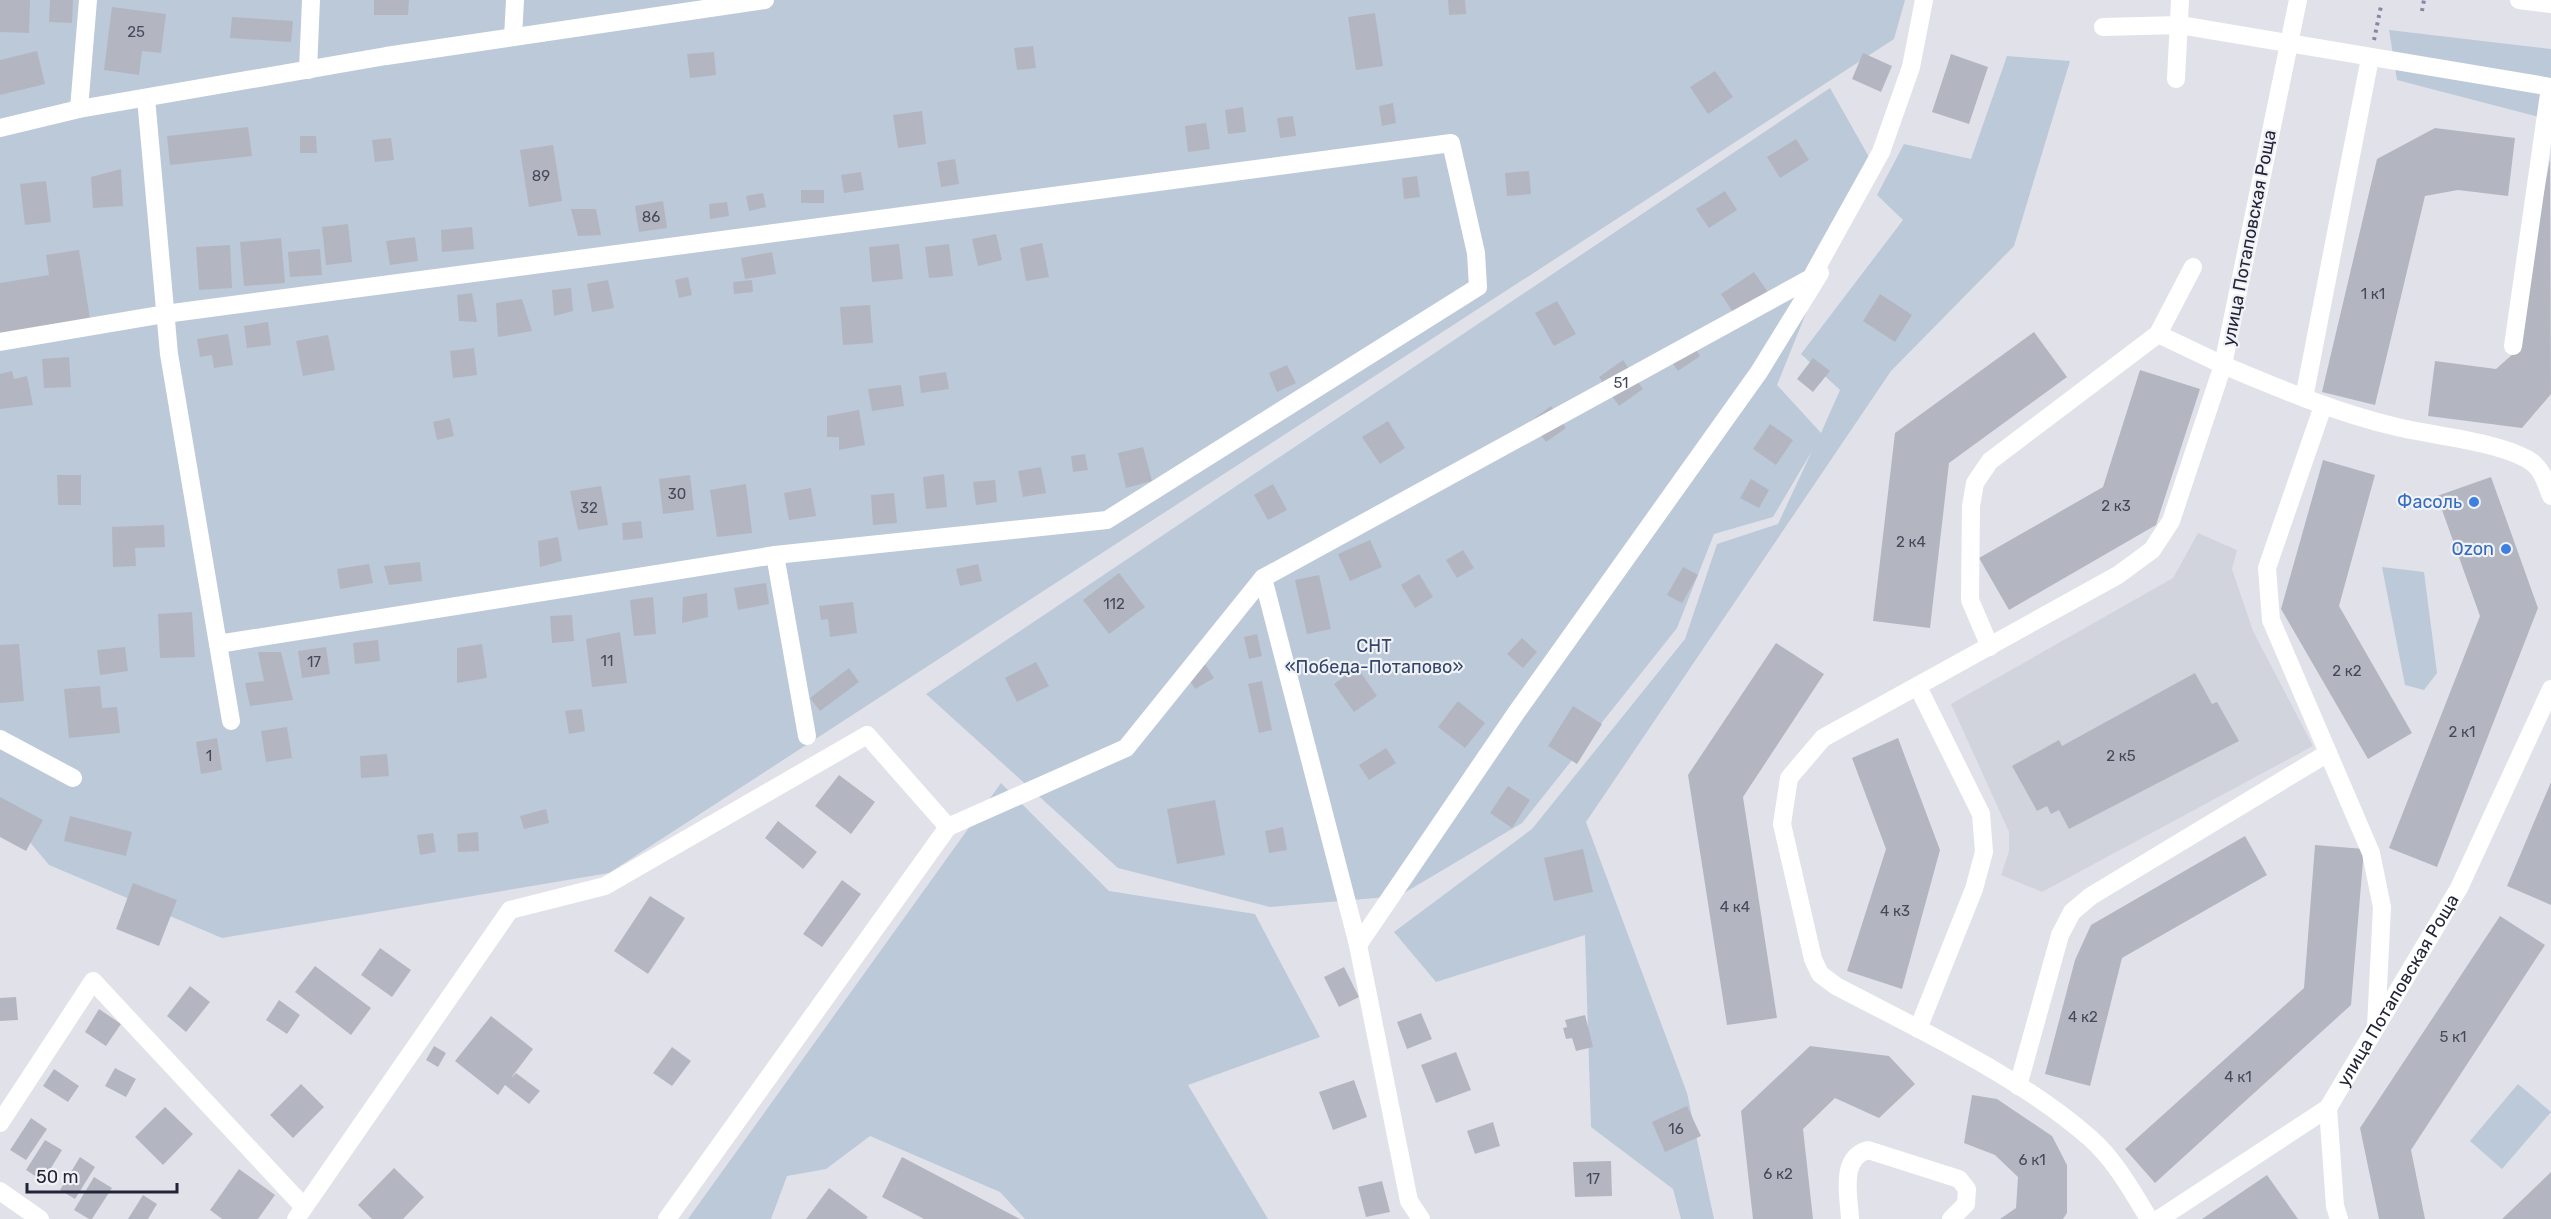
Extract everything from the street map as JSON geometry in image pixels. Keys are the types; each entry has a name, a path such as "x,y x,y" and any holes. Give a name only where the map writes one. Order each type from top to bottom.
{"street":[{"path":"80,109 88,0"},
{"path":"308,70 311,0"},
{"path":"513,37 515,0"},
{"path":"0,128 80,109 308,70 727,3 765,0"},
{"path":"1358,945 1510,723 1759,372 1858,212 1911,67 1924,0"},
{"path":"2176,79 2180,0"},
{"name":"улица Потаповская Роща","path":"2298,0 2287,43 2223,365 2323,406 2396,427 2506,450 2545,467 2551,496"},
{"path":"2519,0 2551,4"},
{"path":"2103,27 2180,25 2550,87 2513,346"},
{"path":"2304,398 2370,58"},
{"path":"146,98 169,354 231,721"},
{"path":"0,342 165,314 1451,143 1476,253 1478,287 1107,520 776,555 218,644"},
{"path":"667,1219 948,827 1126,748 1263,578 1810,278 1881,152"},
{"path":"1990,647 1970,600 1971,506 1976,483 1990,461 2158,334 2193,267"},
{"path":"2149,1219 2125,1180 2091,1139 2018,1086 1918,1029 1836,986 1820,974 1813,959 1782,824 1789,778 1823,738 2118,575 2152,550 2171,521 2223,365 2158,334"},
{"path":"2323,406 2267,568 2271,620 2371,853 2382,907 2376,1029"},
{"path":"776,555 807,736"},
{"path":"1263,578 1358,945 1409,1201 1421,1219"},
{"path":"1918,687 1982,814 1984,852 1974,889 1918,1029"},
{"name":"улица Потаповская Роща","path":"2159,1219 2328,1108 2459,888 2551,689"},
{"path":"0,1123 93,981 300,1213 510,910 605,886 867,735 948,827"},
{"path":"0,739 73,778"},
{"path":"2018,1086 2060,935 2072,912 2091,896 2328,753"},
{"path":"2328,1108 2335,1206 2339,1219"},
{"path":"1850,1219 1848,1172 1851,1161 1859,1153 1868,1150 1959,1179 1967,1189 1966,1204 1951,1219"},
{"path":"0,1191 40,1219"}],"path":[{"path":"2422,11 2424,0"},
{"path":"2370,58 2381,6"}],"shaded area":[{"path":"2198,533 2237,550 2232,569 2253,631 2313,746 2042,892 2001,875 2009,851 2009,832 1951,704 2173,578"}],"green space":[{"path":"0,0 1905,0 1894,39 609,873 222,938 49,865 0,806"},
{"path":"2389,30 2551,49 2551,120 2397,80"},
{"name":"СНТ «Победа-Потапово»","path":"2007,56 2070,61 2014,246 1891,371 1586,822 1687,1093 1714,1219 1681,1219 1673,1189 1591,1127 1585,935 1436,982 1394,932 1532,829 1685,639 1717,544 1778,524 1812,451 1773,517 1714,534 1677,628 1522,823 1399,896 1270,907 1118,868 926,694 1830,88 1869,157 1777,385 1821,433 1840,390 1801,354 1903,220 1877,195 1904,144 1971,159"},
{"path":"2382,567 2424,572 2437,673 2424,690 2405,685"},
{"path":"1001,783 1109,891 1255,914 1320,1037 1188,1085 1268,1219 1025,1219 1000,1192 870,1136 826,1169 787,1176 771,1219 688,1219"},
{"path":"2518,1084 2551,1112 2502,1169 2470,1141"}],"building":[{"path":"0,0 30,0 29,33 0,32"},
{"path":"50,0 73,0 72,23 49,22"},
{"path":"374,0 409,0 408,15 374,15"},
{"path":"1448,0 1465,0 1466,14 1449,15"},
{"path":"112,7 166,14 161,53 142,51 139,75 104,70"},
{"path":"1375,13 1383,66 1356,70 1348,17"},
{"path":"232,17 293,21 291,42 230,38"},
{"path":"1033,46 1036,68 1017,70 1014,48"},
{"path":"37,51 45,84 0,95 0,60"},
{"path":"714,52 716,75 690,78 687,54"},
{"path":"1863,53 1892,66 1881,92 1852,79"},
{"path":"1951,54 1988,67 1969,124 1932,112"},
{"path":"1715,71 1733,97 1708,114 1690,87"},
{"path":"1393,103 1396,123 1382,126 1379,106"},
{"path":"1243,107 1246,132 1228,134 1225,110"},
{"path":"922,111 926,144 898,148 893,115"},
{"path":"1293,116 1296,136 1280,138 1277,118"},
{"path":"1206,123 1210,149 1188,152 1185,126"},
{"path":"248,127 252,156 170,165 167,136"},
{"path":"2435,128 2515,138 2508,196 2458,190 2425,196 2375,405 2322,392 2377,159"},
{"path":"300,136 316,136 317,153 300,153"},
{"path":"391,138 394,160 375,162 372,140"},
{"path":"1796,139 1809,160 1780,178 1767,157"},
{"path":"553,145 562,201 529,207 520,150"},
{"path":"955,159 959,184 941,187 937,162"},
{"path":"2550,159 2551,394 2522,428 2428,416 2435,361 2496,369 2514,353"},
{"path":"121,169 123,206 93,208 91,177"},
{"path":"1529,171 1531,194 1507,196 1505,173"},
{"path":"861,172 864,190 844,193 841,175"},
{"path":"1417,176 1420,197 1404,199 1402,178"},
{"path":"46,181 51,222 25,225 20,184"},
{"path":"801,190 824,190 824,203 801,203"},
{"path":"1725,191 1737,210 1709,228 1696,209"},
{"path":"763,193 766,207 749,211 746,196"},
{"path":"663,201 667,228 639,232 635,206"},
{"path":"727,202 729,216 710,219 709,204"},
{"path":"571,209 596,209 601,235 578,236"},
{"path":"348,224 352,262 326,265 322,227"},
{"path":"472,227 474,249 442,252 441,230"},
{"path":"996,234 1002,260 978,266 972,239"},
{"path":"415,237 418,261 390,265 386,241"},
{"path":"281,238 285,283 244,286 240,242"},
{"path":"1042,243 1049,277 1026,281 1020,248"},
{"path":"899,244 903,279 872,282 869,247"},
{"path":"949,244 953,276 929,278 925,247"},
{"path":"230,245 232,288 199,290 196,247"},
{"path":"320,249 322,275 290,277 288,252"},
{"path":"79,250 91,325 0,339 0,283 49,275 46,255"},
{"path":"772,252 776,274 745,279 741,258"},
{"path":"1754,272 1770,295 1737,318 1721,294"},
{"path":"688,277 692,295 679,298 675,280"},
{"path":"608,280 614,308 592,312 587,284"},
{"path":"752,280 753,292 734,294 733,282"},
{"path":"571,288 573,311 554,316 552,290"},
{"path":"472,293 477,322 459,321 457,295"},
{"path":"1880,294 1912,315 1895,342 1863,321"},
{"path":"522,299 532,331 498,337 496,303"},
{"path":"1557,301 1576,334 1554,346 1535,313"},
{"path":"870,305 873,343 843,345 840,307"},
{"path":"268,322 271,345 247,348 244,326"},
{"path":"2034,332 2067,377 1949,463 1930,628 1873,621 1895,433"},
{"path":"228,334 233,365 214,368 212,355 200,357 197,339"},
{"path":"328,335 335,370 303,376 296,341"},
{"path":"1687,337 1700,356 1678,371 1665,352"},
{"path":"474,348 477,375 453,378 450,351"},
{"path":"69,357 71,387 44,388 42,359"},
{"path":"1813,358 1830,371 1813,392 1797,379"},
{"path":"1623,360 1643,389 1619,406 1599,377"},
{"path":"1287,365 1296,383 1277,392 1269,373"},
{"path":"2140,370 2200,389 2156,525 2009,610 1979,558 2103,487"},
{"path":"12,371 14,379 27,376 33,405 0,409 0,374"},
{"path":"946,372 949,389 921,393 919,376"},
{"path":"901,385 904,406 872,411 868,389"},
{"path":"1551,406 1566,428 1546,442 1531,421"},
{"path":"859,410 865,445 839,450 839,437 827,437 827,416"},
{"path":"450,418 454,436 437,440 433,422"},
{"path":"1388,421 1405,448 1380,464 1362,437"},
{"path":"1770,424 1793,440 1776,465 1753,449"},
{"path":"1143,447 1152,481 1126,488 1118,453"},
{"path":"1085,454 1088,470 1073,472 1071,456"},
{"path":"2323,460 2375,475 2339,606 2412,733 2368,759 2281,609"},
{"path":"1041,467 1046,493 1023,497 1018,471"},
{"path":"944,474 947,507 926,509 923,477"},
{"path":"57,475 81,475 81,505 58,505"},
{"path":"690,475 694,510 663,514 659,479"},
{"path":"2491,477 2538,608 2437,867 2389,848 2480,616 2437,496"},
{"path":"1751,479 1769,490 1759,508 1740,498"},
{"path":"995,480 997,502 976,505 973,482"},
{"path":"746,484 752,533 717,537 710,490"},
{"path":"1273,484 1287,510 1268,520 1254,495"},
{"path":"601,486 608,525 578,530 570,491"},
{"path":"811,488 816,516 789,520 784,493"},
{"path":"894,493 897,523 873,525 871,495"},
{"path":"641,521 643,538 623,540 622,523"},
{"path":"164,525 165,547 135,548 136,566 113,567 112,527"},
{"path":"558,537 562,561 540,567 538,541"},
{"path":"1370,540 1382,567 1350,581 1338,554"},
{"path":"1463,550 1474,568 1457,578 1446,560"},
{"path":"420,562 422,581 389,585 384,566"},
{"path":"369,564 373,583 340,589 337,569"},
{"path":"978,564 982,581 960,586 956,569"},
{"path":"1683,567 1698,575 1682,603 1667,595"},
{"path":"1119,573 1145,607 1109,634 1083,600"},
{"path":"1419,574 1433,597 1415,608 1401,585"},
{"path":"1319,575 1331,629 1307,634 1295,580"},
{"path":"766,583 769,604 738,610 734,588"},
{"path":"707,593 708,617 682,623 683,597"},
{"path":"653,597 656,634 634,636 630,600"},
{"path":"853,602 857,633 830,637 828,619 821,620 819,606"},
{"path":"192,612 195,657 160,658 158,614"},
{"path":"572,615 574,641 552,643 550,616"},
{"path":"620,632 627,683 592,687 586,639"},
{"path":"1257,634 1262,656 1249,659 1244,637"},
{"path":"1522,638 1537,652 1523,668 1507,654"},
{"path":"378,640 380,661 355,664 353,643"},
{"path":"1776,643 1824,674 1743,797 1777,1018 1727,1025 1688,775"},
{"path":"19,644 24,701 0,703 0,645"},
{"path":"482,644 487,678 457,683 457,648"},
{"path":"125,647 128,671 100,675 97,650"},
{"path":"326,647 330,674 302,678 298,651"},
{"path":"258,652 281,652 293,700 250,706 245,683 264,681"},
{"path":"1201,658 1214,678 1195,689 1183,669"},
{"path":"1036,662 1049,686 1017,702 1005,678"},
{"path":"1357,667 1377,696 1354,712 1334,684"},
{"path":"849,668 859,682 820,711 810,698"},
{"path":"2195,673 2212,704 2217,702 2239,741 2069,829 2059,810 2051,814 2047,806 2037,811 2012,766 2059,740 2062,746"},
{"path":"1262,681 1272,730 1259,733 1248,684"},
{"path":"100,686 102,708 117,707 120,733 69,738 64,689"},
{"path":"1458,701 1485,723 1465,748 1438,727"},
{"path":"1573,706 1602,724 1577,764 1548,746"},
{"path":"582,709 585,731 569,734 565,711"},
{"path":"287,727 292,758 266,762 261,731"},
{"path":"217,738 222,770 201,774 196,742"},
{"path":"1898,738 1940,850 1902,989 1847,971 1886,849 1852,758"},
{"path":"1386,748 1396,763 1369,780 1359,765"},
{"path":"387,754 389,776 361,778 360,756"},
{"path":"839,775 875,802 851,834 815,806"},
{"path":"2551,782 2551,905 2507,886"},
{"path":"1508,786 1530,800 1512,828 1490,813"},
{"path":"0,797 43,820 26,851 0,837"},
{"path":"1215,800 1225,855 1177,864 1167,809"},
{"path":"546,809 549,823 524,829 520,816"},
{"path":"70,816 132,832 126,856 64,841"},
{"path":"778,821 817,852 803,869 765,838"},
{"path":"1283,827 1287,850 1269,853 1265,831"},
{"path":"478,832 479,851 458,852 457,834"},
{"path":"433,833 436,852 420,855 417,835"},
{"path":"2245,836 2267,875 2122,958 2090,1086 2045,1074 2075,960 2091,925"},
{"path":"2315,845 2364,849 2351,1005 2155,1183 2125,1149 2304,988"},
{"path":"1583,849 1593,892 1554,901 1544,858"},
{"path":"842,880 861,894 822,947 803,934"},
{"path":"133,883 177,900 159,946 116,929"},
{"path":"650,896 685,918 648,974 614,951"},
{"path":"2500,916 2545,945 2411,1150 2425,1219 2379,1219 2360,1128"},
{"path":"380,948 411,970 392,997 361,975"},
{"path":"315,966 371,1008 351,1035 295,992"},
{"path":"1344,967 1359,997 1339,1007 1324,977"},
{"path":"190,986 210,1002 186,1032 167,1016"},
{"path":"16,997 18,1020 0,1021 0,998"},
{"path":"279,1000 300,1015 287,1034 266,1020"},
{"path":"99,1009 121,1024 106,1046 85,1032"},
{"path":"1421,1013 1432,1039 1407,1049 1397,1022"},
{"path":"1585,1015 1593,1047 1576,1051 1572,1038 1566,1039 1563,1028 1567,1027 1565,1020"},
{"path":"491,1016 533,1049 511,1078 516,1073 540,1091 529,1104 505,1085 498,1095 455,1061"},
{"path":"434,1046 446,1053 438,1067 426,1060"},
{"path":"1810,1046 1889,1056 1915,1084 1879,1118 1835,1098 1803,1129 1813,1219 1753,1219 1741,1111"},
{"path":"672,1047 691,1061 672,1086 653,1073"},
{"path":"1456,1052 1471,1090 1436,1103 1421,1065"},
{"path":"115,1068 136,1079 126,1097 105,1086"},
{"path":"54,1069 79,1086 68,1102 43,1086"},
{"path":"1354,1080 1367,1117 1333,1130 1319,1092"},
{"path":"301,1084 324,1107 293,1138 270,1115"},
{"path":"1972,1095 1997,1099 2052,1136 2067,1165 2067,1213 2063,1219 2000,1219 2016,1208 2018,1177 1995,1155 1964,1143"},
{"path":"1687,1106 1701,1136 1665,1152 1652,1122"},
{"path":"165,1107 193,1134 163,1165 135,1137"},
{"path":"31,1118 47,1129 26,1160 10,1150"},
{"path":"1493,1122 1500,1146 1475,1154 1467,1131"},
{"path":"45,1140 62,1150 43,1181 26,1170"},
{"path":"80,1157 95,1167 75,1199 60,1190"},
{"path":"902,1157 1020,1219 924,1219 882,1197"},
{"path":"1611,1161 1612,1196 1575,1197 1573,1162"},
{"path":"394,1168 424,1197 403,1219 372,1219 358,1205"},
{"path":"239,1169 275,1195 258,1219 222,1219 210,1210"},
{"path":"2551,1172 2551,1219 2502,1219"},
{"path":"2267,1175 2298,1219 2202,1219"},
{"path":"94,1177 112,1188 92,1219 89,1219 74,1210"},
{"path":"1382,1181 1390,1212 1366,1217 1358,1187"},
{"path":"829,1188 868,1217 866,1219 806,1219"},
{"path":"143,1195 157,1204 148,1219 128,1219"}],"place":[{"name":"Фасоль","path":"2474,502"},
{"name":"Ozon","path":"2506,549"}]}
